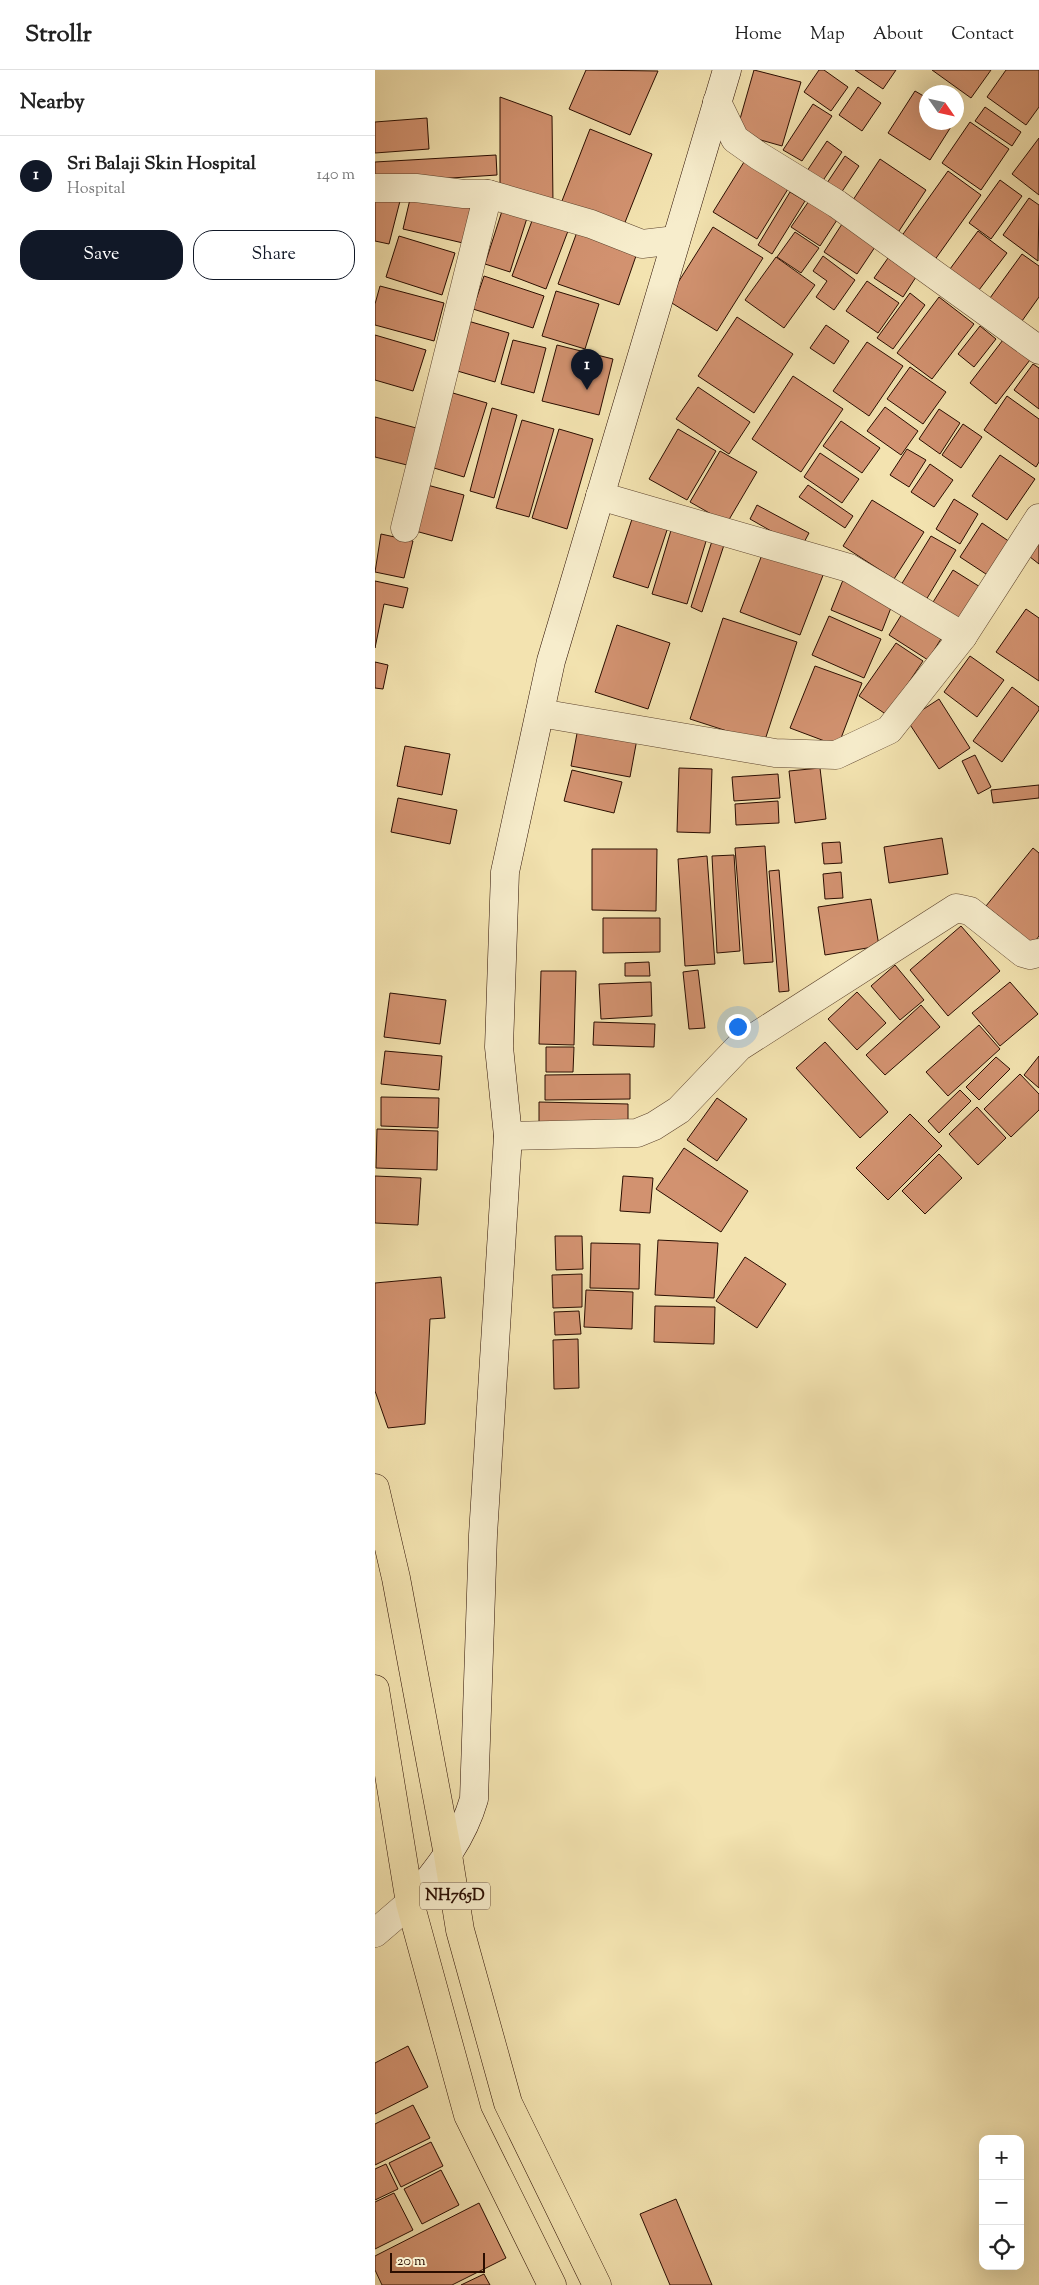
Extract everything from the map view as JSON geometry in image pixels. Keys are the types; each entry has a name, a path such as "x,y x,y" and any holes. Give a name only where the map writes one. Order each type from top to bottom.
{"highway":[{"name":"NH765D","path":"375,1488 396,1578 448,1855 460,1930 508,2103 597,2285"},
{"name":"NH765D","path":"375,1689 409,1903 469,2115 551,2285"}],"street":[{"path":"375,1933 409,1903 448,1855 467,1822 474,1799 483,1534 507,1136 499,1047 505,872 551,661 727,70"},
{"path":"717,102 735,139 837,204 1039,350"},
{"path":"375,188 416,188 464,194 488,194 591,224 642,244 676,240"},
{"path":"405,528 488,194"},
{"path":"600,496 849,568 963,636"},
{"path":"540,713 775,753 836,755 889,730 963,636 1039,518"},
{"path":"507,1136 637,1133 654,1126 679,1110 739,1047 956,908 970,911 1023,953 1039,953"}],"building":[{"path":"586,70 658,71 630,135 569,109"},
{"path":"754,70 801,82 782,146 736,133"},
{"path":"819,70 824,70 848,87 831,111 804,92"},
{"path":"855,70 896,70 883,89"},
{"path":"932,70 991,70 971,98 964,93 964,85 953,85"},
{"path":"1006,70 1039,70 1039,107 1026,125 987,97"},
{"path":"858,87 881,103 862,131 839,115"},
{"path":"915,91 919,93 919,130 949,130 930,160 888,133"},
{"path":"500,97 552,116 553,204 500,192"},
{"path":"813,104 832,116 802,161 783,150"},
{"path":"985,107 1021,132 1012,146 975,121"},
{"path":"427,118 429,149 375,153 375,122"},
{"path":"970,122 1009,149 981,190 942,163"},
{"path":"590,129 652,154 622,230 560,206"},
{"path":"1039,138 1039,195 1012,174"},
{"path":"827,141 842,152 818,188 803,177"},
{"path":"496,155 497,175 375,183 375,162"},
{"path":"845,156 859,166 837,199 823,189"},
{"path":"880,159 926,190 897,234 851,203"},
{"path":"744,162 788,189 757,239 713,212"},
{"path":"948,171 981,195 934,261 901,237"},
{"path":"1000,180 1022,196 991,239 969,223"},
{"path":"790,192 805,201 772,254 758,245"},
{"path":"375,195 400,201 389,244 375,241"},
{"path":"411,195 471,208 463,243 403,229"},
{"path":"1029,198 1039,205 1038,261 1003,235"},
{"path":"809,201 837,220 820,246 791,227"},
{"path":"502,211 527,218 510,272 485,264"},
{"path":"533,218 568,231 546,289 512,276"},
{"path":"842,224 875,247 857,274 824,252"},
{"path":"713,227 763,258 717,331 667,300"},
{"path":"978,231 1007,253 979,290 950,269"},
{"path":"577,232 637,253 619,305 558,284"},
{"path":"795,232 819,248 801,273 777,257"},
{"path":"399,236 455,253 442,295 386,277"},
{"path":"1022,254 1039,266 1039,297 1022,321 990,298"},
{"path":"823,256 855,280 834,310 816,297 827,281 813,271"},
{"path":"776,257 815,285 784,328 745,300"},
{"path":"888,258 916,277 903,297 874,278"},
{"path":"484,276 544,296 533,328 473,309"},
{"path":"867,281 899,303 878,333 846,311"},
{"path":"380,286 444,303 434,341 375,325 375,304"},
{"path":"556,291 599,304 585,349 542,336"},
{"path":"910,293 925,305 893,349 877,338"},
{"path":"939,297 974,324 932,379 897,353"},
{"path":"737,317 793,354 754,413 698,376"},
{"path":"468,321 509,333 495,382 454,370"},
{"path":"826,325 849,341 834,364 810,348"},
{"path":"980,326 996,339 974,367 958,354"},
{"path":"375,335 426,350 413,391 375,380"},
{"path":"1006,336 1033,356 996,404 970,383"},
{"path":"513,340 546,348 534,393 501,384"},
{"path":"867,342 903,366 869,416 833,391"},
{"path":"557,345 613,359 599,415 542,401"},
{"path":"1033,364 1039,368 1039,409 1014,390"},
{"path":"910,367 946,392 923,424 887,399"},
{"path":"793,376 843,409 801,472 752,439"},
{"path":"698,387 750,422 729,454 676,419"},
{"path":"446,391 487,403 464,477 424,465"},
{"path":"1007,396 1039,419 1039,462 1036,467 984,430"},
{"path":"885,407 918,431 901,455 867,431"},
{"path":"492,408 517,415 494,498 470,491"},
{"path":"939,409 960,423 940,454 919,439"},
{"path":"375,417 420,429 411,466 375,457"},
{"path":"522,420 554,429 529,517 496,508"},
{"path":"841,421 880,448 862,473 823,446"},
{"path":"963,424 982,437 961,468 942,455"},
{"path":"559,429 593,439 567,529 532,518"},
{"path":"678,429 716,451 687,500 649,479"},
{"path":"907,449 926,460 909,487 890,475"},
{"path":"720,451 757,472 727,523 690,502"},
{"path":"820,453 859,479 842,503 804,477"},
{"path":"1000,455 1035,479 1007,520 972,496"},
{"path":"930,464 953,480 934,507 911,492"},
{"path":"420,483 464,495 452,541 408,529"},
{"path":"808,485 853,516 845,528 799,497"},
{"path":"954,499 978,514 960,544 936,529"},
{"path":"872,500 924,532 894,579 843,546"},
{"path":"757,505 809,533 801,548 750,519"},
{"path":"634,513 669,524 648,588 613,577"},
{"path":"982,523 1010,542 989,576 960,557"},
{"path":"672,527 707,538 687,604 652,594"},
{"path":"381,534 413,541 404,578 375,572"},
{"path":"1039,535 1039,564 1025,553"},
{"path":"931,536 956,550 926,600 901,585"},
{"path":"712,541 724,545 702,612 691,607"},
{"path":"765,547 825,570 800,635 740,612"},
{"path":"953,570 985,590 962,626 930,607"},
{"path":"843,580 894,600 882,631 831,610"},
{"path":"375,581 408,588 403,608 384,604 375,648"},
{"path":"905,609 944,634 928,660 889,635"},
{"path":"1026,609 1039,618 1039,681 996,652"},
{"path":"829,616 881,639 864,678 812,655"},
{"path":"723,618 797,642 764,743 690,719"},
{"path":"617,625 670,643 648,709 595,692"},
{"path":"896,643 923,661 887,715 859,696"},
{"path":"970,656 1004,680 977,717 944,692"},
{"path":"375,662 388,665 383,689 375,688"},
{"path":"815,666 862,683 838,746 790,728"},
{"path":"1012,687 1039,707 1039,710 1002,762 973,741"},
{"path":"939,699 970,748 939,769 907,720"},
{"path":"578,728 637,739 630,777 571,766"},
{"path":"405,746 450,754 442,795 397,786"},
{"path":"975,755 991,787 978,794 962,761"},
{"path":"679,768 712,769 710,833 677,832"},
{"path":"820,768 826,819 795,823 789,771"},
{"path":"572,770 622,782 614,813 564,801"},
{"path":"778,774 780,798 734,801 732,777"},
{"path":"1039,785 1039,798 993,803 991,790"},
{"path":"398,798 457,810 450,844 391,832"},
{"path":"778,801 779,823 736,825 735,804"},
{"path":"942,838 948,874 889,883 884,847"},
{"path":"840,842 842,863 824,864 822,843"},
{"path":"765,846 773,962 744,964 735,848"},
{"path":"1033,848 1039,853 1039,936 1033,944 986,906"},
{"path":"592,849 657,849 656,911 592,910"},
{"path":"734,855 740,951 717,953 712,856"},
{"path":"707,856 715,964 685,966 678,859"},
{"path":"779,870 789,991 779,992 769,871"},
{"path":"841,872 843,898 825,899 823,874"},
{"path":"871,899 879,946 825,955 818,907"},
{"path":"603,918 660,918 660,952 603,953"},
{"path":"961,926 1000,971 948,1016 910,970"},
{"path":"649,962 650,976 625,976 625,963"},
{"path":"895,965 924,1000 900,1020 871,986"},
{"path":"698,970 705,1028 689,1029 683,972"},
{"path":"541,971 576,971 574,1045 539,1044"},
{"path":"651,982 652,1016 601,1019 599,984"},
{"path":"1010,982 1038,1014 1000,1046 972,1013"},
{"path":"857,992 886,1023 857,1050 828,1019"},
{"path":"390,993 446,1000 440,1044 384,1037"},
{"path":"921,1005 940,1027 885,1075 866,1055"},
{"path":"594,1022 655,1024 654,1047 593,1045"},
{"path":"979,1025 1000,1049 948,1096 926,1072"},
{"path":"825,1042 888,1112 860,1138 796,1068"},
{"path":"546,1047 574,1047 573,1072 546,1072"},
{"path":"385,1051 442,1056 439,1090 381,1084"},
{"path":"1039,1056 1039,1088 1024,1075"},
{"path":"996,1057 1010,1069 979,1100 966,1087"},
{"path":"630,1074 630,1099 545,1100 545,1075"},
{"path":"1020,1074 1039,1094 1039,1110 1011,1137 984,1109"},
{"path":"960,1090 971,1101 939,1133 928,1121"},
{"path":"381,1097 439,1098 438,1128 381,1126"},
{"path":"717,1098 747,1119 717,1161 687,1140"},
{"path":"539,1102 628,1104 628,1129 539,1128"},
{"path":"977,1107 1006,1138 978,1165 949,1134"},
{"path":"910,1114 942,1146 888,1200 856,1168"},
{"path":"377,1129 438,1131 437,1170 376,1168"},
{"path":"684,1148 748,1191 721,1232 656,1189"},
{"path":"939,1154 962,1178 925,1214 902,1191"},
{"path":"375,1176 421,1178 418,1225 375,1223"},
{"path":"623,1176 653,1178 650,1213 620,1211"},
{"path":"555,1236 582,1236 583,1269 556,1270"},
{"path":"658,1240 718,1243 714,1298 655,1295"},
{"path":"591,1243 640,1244 639,1289 590,1288"},
{"path":"745,1257 786,1284 757,1328 716,1301"},
{"path":"582,1274 582,1307 553,1308 552,1275"},
{"path":"441,1277 445,1318 430,1319 425,1424 388,1428 375,1391 375,1283"},
{"path":"586,1290 633,1292 632,1329 584,1327"},
{"path":"655,1306 715,1307 714,1344 654,1342"},
{"path":"579,1311 581,1334 555,1335 554,1312"},
{"path":"578,1339 579,1388 554,1389 553,1340"},
{"path":"408,2046 428,2087 375,2114 375,2063"},
{"path":"413,2105 430,2138 375,2165 375,2124"},
{"path":"431,2142 443,2166 401,2187 389,2163"},
{"path":"386,2164 398,2189 375,2200 375,2169"},
{"path":"441,2170 459,2205 422,2224 404,2189"},
{"path":"394,2193 413,2230 375,2249 375,2202"},
{"path":"676,2199 712,2285 670,2285 640,2214"},
{"path":"479,2203 506,2258 452,2285 382,2285 375,2270 375,2256"},
{"path":"484,2274 490,2285 461,2285"}],"place":[{"name":"Sri Balaji Skin Hospital","path":"587,390"}]}
